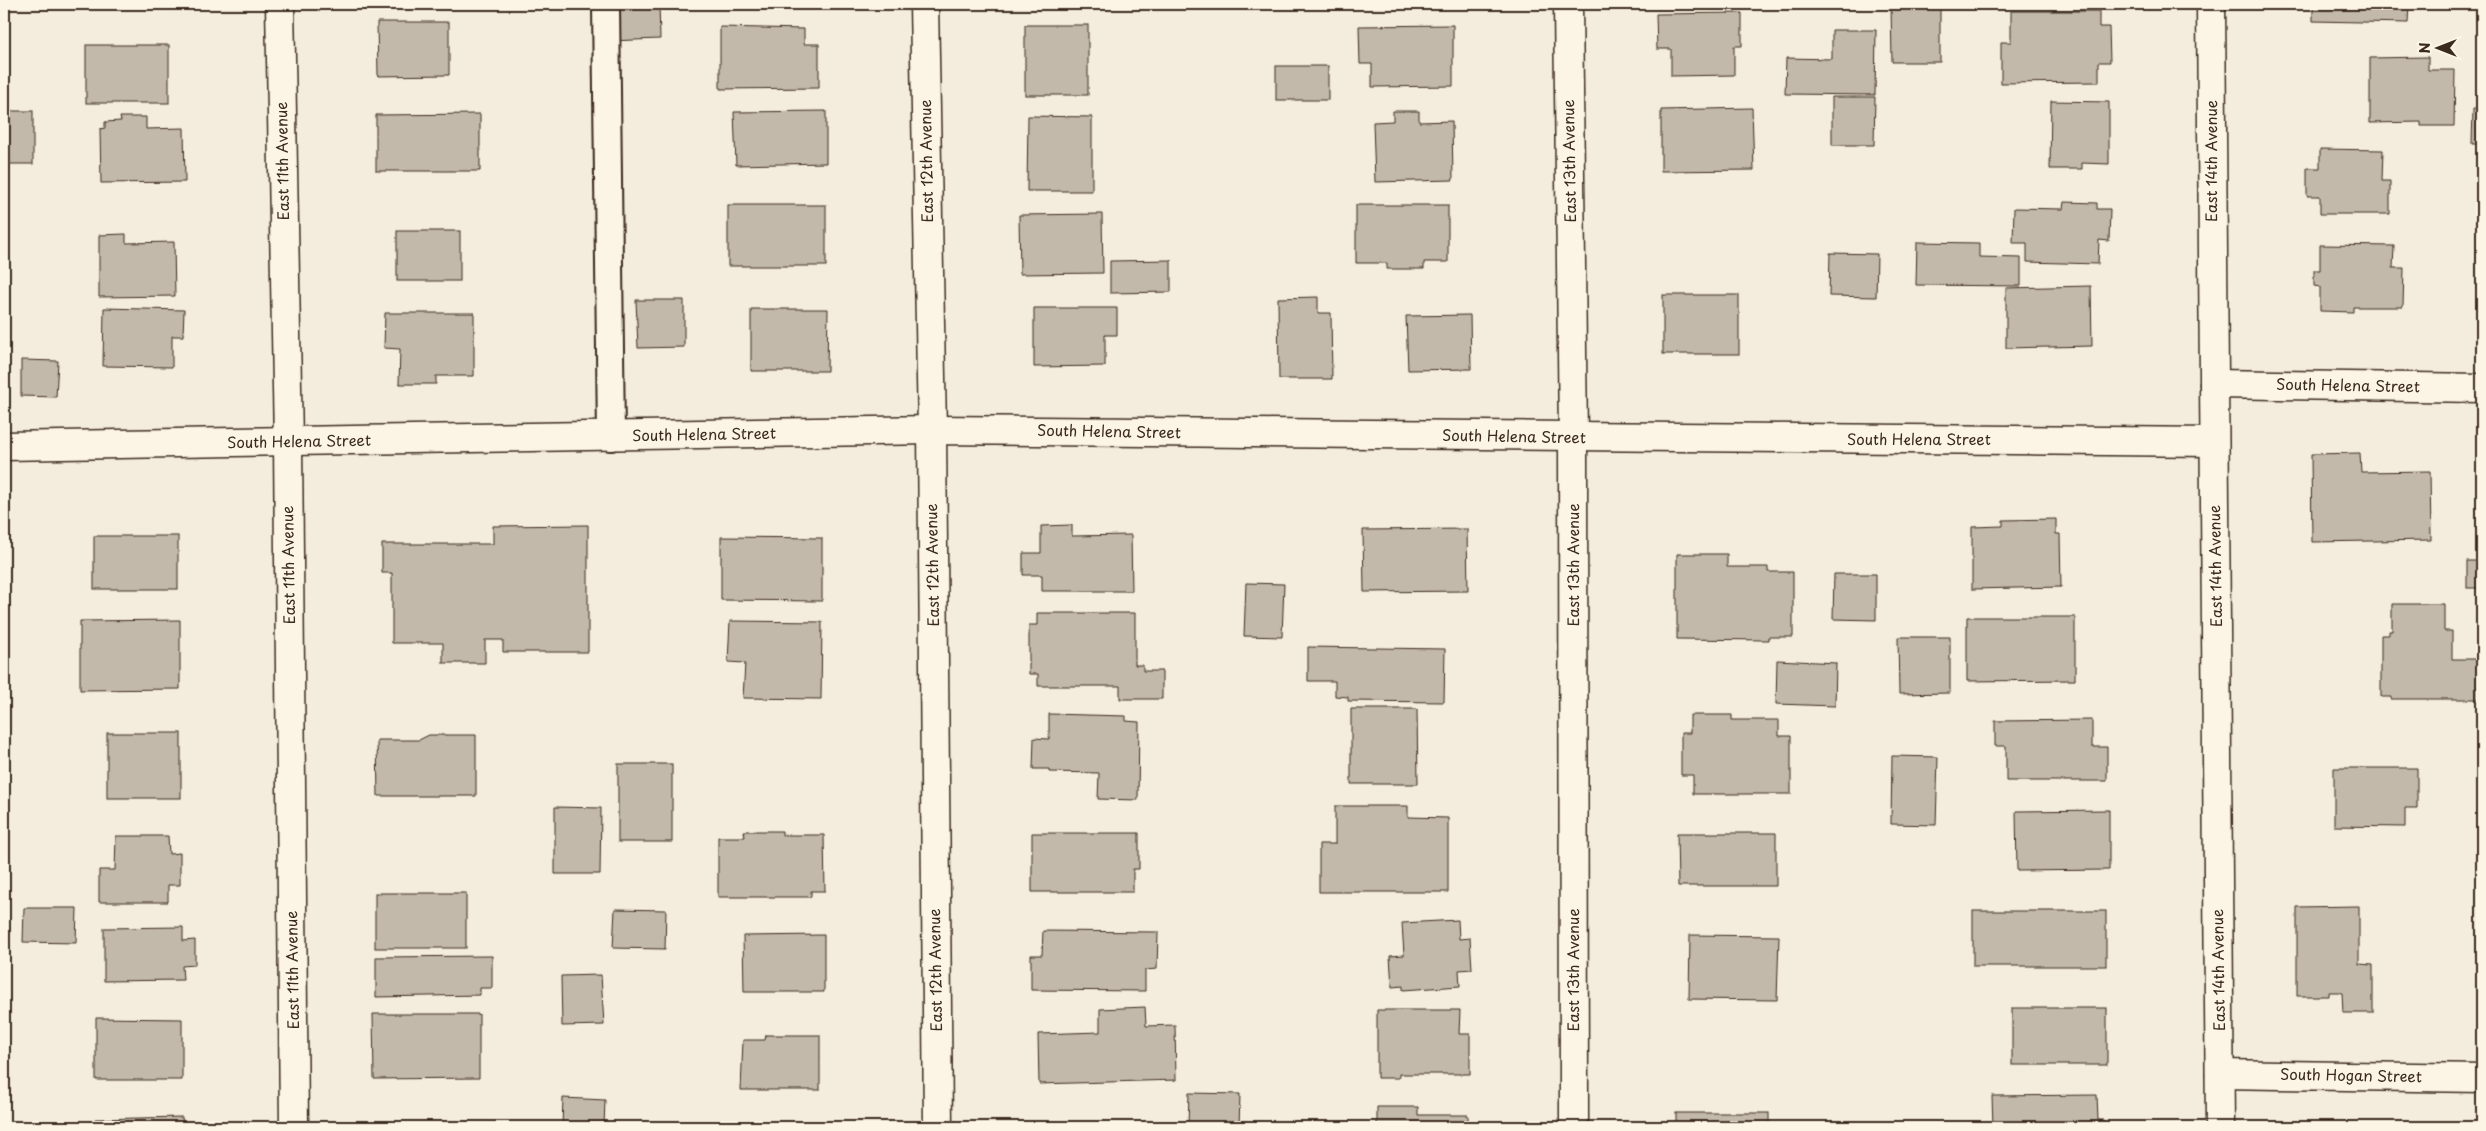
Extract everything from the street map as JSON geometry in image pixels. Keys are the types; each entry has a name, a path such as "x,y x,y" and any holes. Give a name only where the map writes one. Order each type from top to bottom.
{"street":[{"name":"East 11th Avenue","path":"280,4 288,442 294,1127"},
{"name":"East 12th Avenue","path":"924,4 932,430 938,1127"},
{"name":"East 13th Avenue","path":"1568,4 1573,438 1574,1127"},
{"name":"East 14th Avenue","path":"2211,4 2220,1127"},
{"name":"South Helena Street","path":"2214,384 2482,388"},
{"name":"South Helena Street","path":"4,446 932,430 1573,438 2214,442"},
{"name":"South Hogan Street","path":"2220,1074 2482,1078"}],"lane":[{"path":"606,4 611,436"}],"building":[{"path":"608,4 659,4 660,39 609,41"},
{"path":"1891,4 1940,4 1940,62 1892,62"},
{"path":"2313,4 2409,4 2408,23 2313,21"},
{"path":"2011,11 2099,11 2099,27 2109,27 2110,62 2099,62 2099,82 2001,83 2001,42 2011,42"},
{"path":"1742,13 1742,46 1734,46 1734,75 1671,76 1671,49 1657,49 1656,14"},
{"path":"377,22 449,22 449,75 378,76"},
{"path":"1025,25 1088,25 1088,95 1025,95"},
{"path":"1453,25 1453,86 1372,87 1372,64 1360,64 1359,26"},
{"path":"720,27 804,29 804,44 819,44 819,88 720,89"},
{"path":"1832,30 1876,30 1875,95 1785,94 1786,58 1832,59"},
{"path":"86,45 169,45 169,103 86,103"},
{"path":"2428,57 2428,70 2455,70 2454,126 2421,126 2421,122 2370,123 2370,58"},
{"path":"1276,66 1328,66 1328,100 1276,100"},
{"path":"1832,97 1875,97 1874,145 1832,145"},
{"path":"2051,101 2109,102 2109,164 2082,163 2082,169 2050,169"},
{"path":"1752,108 1754,170 1661,171 1661,110"},
{"path":"2473,109 2482,109 2482,144 2472,144"},
{"path":"4,111 33,111 33,164 4,164"},
{"path":"826,111 826,163 736,165 734,112"},
{"path":"1393,111 1419,111 1419,122 1452,121 1453,180 1375,182 1373,122 1393,121"},
{"path":"480,114 480,171 376,171 376,115"},
{"path":"1028,116 1092,117 1092,191 1027,191"},
{"path":"120,117 146,117 146,129 184,128 185,182 101,183 100,129 105,128 105,122 121,121"},
{"path":"2320,149 2383,150 2382,181 2390,181 2390,214 2320,214 2320,196 2307,196 2307,168 2320,168"},
{"path":"2064,202 2097,203 2097,209 2110,209 2109,241 2099,240 2098,264 2027,262 2027,243 2013,243 2014,208 2063,209"},
{"path":"728,205 826,205 826,266 728,266"},
{"path":"1356,205 1448,205 1448,262 1424,262 1424,269 1387,269 1387,263 1356,263"},
{"path":"1102,214 1103,273 1020,274 1019,215"},
{"path":"397,231 460,231 460,281 397,281"},
{"path":"126,234 126,243 174,242 175,296 99,297 99,235"},
{"path":"1917,242 1979,243 1979,257 2021,258 2021,286 1916,285"},
{"path":"2320,245 2394,246 2393,268 2404,268 2403,307 2353,307 2353,312 2320,311 2320,287 2314,286 2314,270 2320,270"},
{"path":"1830,253 1877,254 1876,297 1829,296"},
{"path":"1171,260 1171,292 1110,293 1110,261"},
{"path":"2091,286 2092,346 2006,348 2006,288"},
{"path":"1663,295 1739,295 1739,354 1663,354"},
{"path":"1318,297 1318,313 1331,313 1332,379 1279,379 1278,298"},
{"path":"636,300 684,300 684,347 638,348"},
{"path":"104,308 184,310 183,336 172,336 172,367 103,366"},
{"path":"1034,308 1117,308 1117,335 1105,335 1105,366 1034,367"},
{"path":"751,309 828,309 827,371 751,371"},
{"path":"385,313 474,313 474,376 436,376 436,384 399,384 400,349 384,348"},
{"path":"1470,315 1471,369 1408,370 1406,316"},
{"path":"21,360 58,361 56,397 21,396"},
{"path":"2360,453 2361,472 2430,471 2431,540 2312,542 2311,454"},
{"path":"2056,519 2056,534 2060,534 2061,587 1972,589 1972,527 2003,526 2003,520"},
{"path":"588,525 588,652 503,652 503,640 485,640 485,663 443,663 443,643 392,643 392,573 382,573 382,544 493,544 493,526"},
{"path":"1072,525 1072,536 1131,535 1132,591 1042,591 1042,575 1023,575 1023,553 1041,553 1041,526"},
{"path":"1467,529 1468,591 1364,592 1363,530"},
{"path":"94,536 178,536 178,589 94,589"},
{"path":"721,537 822,538 822,601 721,600"},
{"path":"1677,554 1727,554 1727,567 1768,567 1768,572 1793,572 1793,637 1768,637 1768,640 1677,639"},
{"path":"2467,561 2482,561 2482,588 2467,588"},
{"path":"1834,574 1876,574 1876,620 1833,619"},
{"path":"1246,583 1284,584 1282,637 1244,636"},
{"path":"2392,604 2444,604 2444,631 2452,631 2452,659 2481,659 2481,699 2391,699 2391,697 2381,697 2381,635 2389,635 2389,631 2392,631"},
{"path":"1037,613 1135,613 1135,665 1143,665 1143,671 1162,671 1162,699 1120,699 1120,686 1038,686 1038,674 1029,674 1029,625 1037,625"},
{"path":"1967,617 2075,617 2075,680 1967,681"},
{"path":"180,620 180,689 80,690 80,621"},
{"path":"730,621 822,622 821,699 743,698 745,663 728,662"},
{"path":"1898,637 1950,637 1950,693 1899,694"},
{"path":"1308,647 1445,649 1444,702 1348,701 1348,697 1335,696 1335,681 1308,681"},
{"path":"1777,660 1836,663 1835,706 1776,704"},
{"path":"1351,709 1417,709 1418,784 1351,784"},
{"path":"1049,714 1126,716 1126,721 1139,722 1138,800 1098,799 1099,773 1049,772 1049,769 1033,769 1034,738 1049,739"},
{"path":"1690,715 1732,715 1732,720 1779,720 1779,736 1791,736 1791,794 1693,794 1693,775 1681,775 1681,733 1690,733"},
{"path":"2092,720 2092,747 2107,747 2107,781 2006,781 2006,746 1995,746 1995,721"},
{"path":"107,733 181,733 181,798 107,798"},
{"path":"429,735 476,735 476,796 378,796 377,740 419,740"},
{"path":"1892,756 1938,757 1936,825 1891,824"},
{"path":"618,764 672,764 672,842 618,842"},
{"path":"2334,768 2417,768 2417,808 2405,808 2405,827 2334,826"},
{"path":"1335,806 1408,806 1408,817 1448,818 1448,892 1319,892 1319,844 1335,844"},
{"path":"555,807 601,808 600,874 555,874"},
{"path":"2109,810 2109,870 2017,871 2016,811"},
{"path":"744,831 782,831 782,835 824,835 825,891 811,891 811,897 718,897 718,837 745,837"},
{"path":"1032,833 1139,833 1139,869 1133,869 1133,892 1032,892"},
{"path":"1677,833 1776,833 1776,886 1678,886"},
{"path":"116,836 168,836 169,854 180,853 180,885 168,885 168,902 99,902 99,870 115,870"},
{"path":"375,893 466,893 466,948 375,948"},
{"path":"2359,906 2359,964 2373,965 2373,1013 2343,1013 2342,992 2329,992 2329,996 2297,996 2297,907"},
{"path":"24,908 77,908 76,943 23,942"},
{"path":"615,909 666,910 665,949 613,948"},
{"path":"1973,911 2106,911 2106,966 1973,966"},
{"path":"1458,920 1459,939 1470,938 1472,969 1459,970 1460,986 1403,990 1403,986 1392,987 1390,956 1404,955 1402,923"},
{"path":"183,927 183,941 195,940 195,965 182,966 183,980 104,981 104,928"},
{"path":"1043,931 1158,932 1157,969 1145,970 1145,991 1031,990 1031,955 1042,955"},
{"path":"824,935 824,992 744,992 743,936"},
{"path":"1690,935 1779,936 1777,1000 1689,999"},
{"path":"492,956 492,988 480,988 480,995 376,997 376,957"},
{"path":"601,975 604,1025 562,1026 561,976"},
{"path":"1145,1007 1146,1026 1175,1025 1176,1080 1039,1084 1038,1034 1100,1032 1100,1009"},
{"path":"2012,1008 2107,1008 2107,1065 2012,1065"},
{"path":"1377,1010 1460,1010 1459,1034 1470,1034 1470,1074 1399,1074 1399,1078 1377,1078"},
{"path":"373,1014 479,1014 479,1078 374,1079"},
{"path":"96,1018 182,1019 182,1080 96,1080"},
{"path":"766,1035 820,1035 820,1090 741,1090 743,1040 765,1040"},
{"path":"1189,1093 1240,1094 1239,1127 1188,1127"},
{"path":"2097,1095 2098,1120 2104,1120 2104,1127 1993,1127 1992,1096"},
{"path":"563,1098 605,1100 604,1127 562,1126"},
{"path":"1377,1107 1418,1107 1418,1115 1468,1115 1468,1127 1377,1127"},
{"path":"1676,1113 1769,1113 1769,1127 1676,1127"},
{"path":"182,1117 183,1127 95,1127 95,1119"},
{"path":"764,1123 828,1126 828,1127 764,1127"},
{"path":"376,1125 480,1125 480,1127 376,1127"}]}
